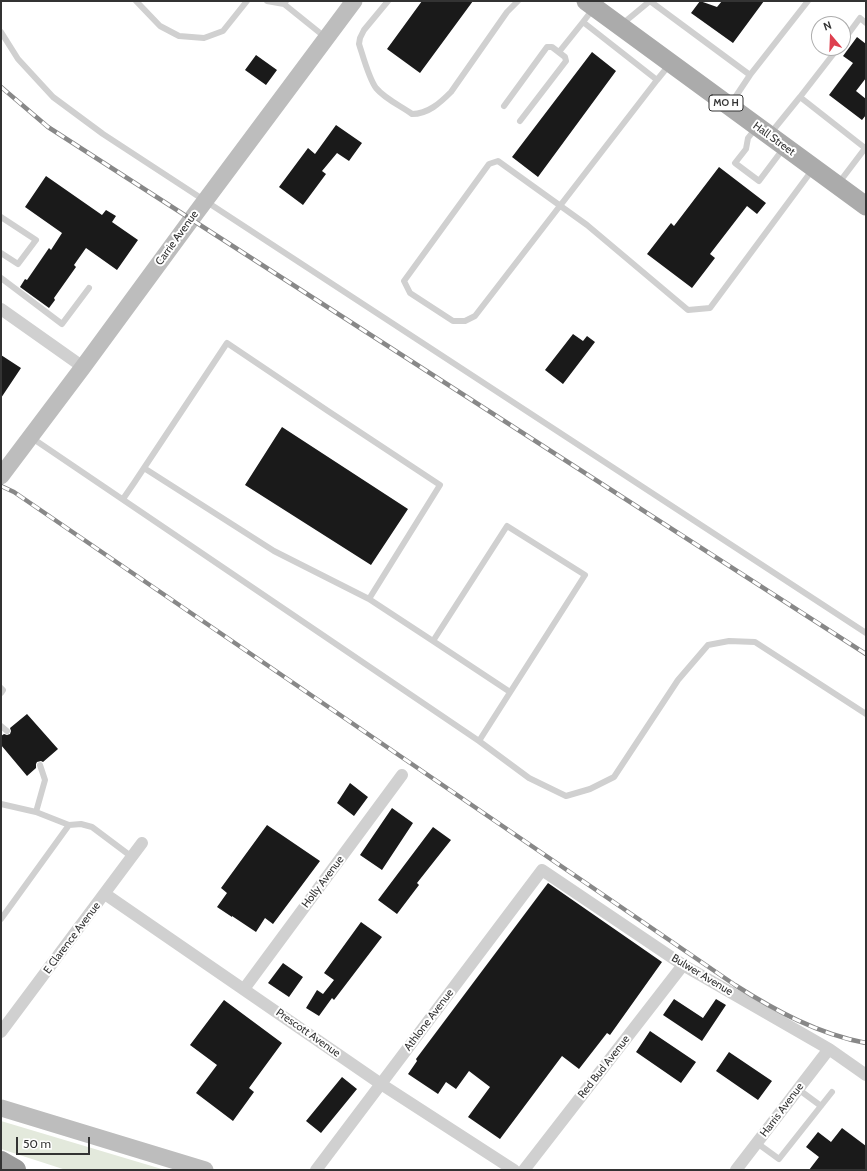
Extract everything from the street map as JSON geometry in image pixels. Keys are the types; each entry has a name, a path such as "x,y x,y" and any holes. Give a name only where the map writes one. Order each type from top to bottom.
{"highway":[{"path":"1,1162 15,1170"}],"main road":[{"name":"Hall Street","path":"590,4 785,147 815,167 866,206"}],"street":[{"name":"Carrie Avenue","path":"1,476 354,1"},
{"path":"1,309 83,367"},
{"name":"Holly Avenue","path":"244,989 402,775"},
{"name":"E Clarence Avenue","path":"3,1025 105,894 142,843"},
{"name":"Bulwer Avenue","path":"542,870 683,965 828,1049 866,1075"},
{"name":"Athlone Avenue","path":"316,1170 542,870"},
{"name":"Prescott Avenue","path":"105,894 381,1084 514,1170"},
{"name":"Red Bud Avenue","path":"524,1170 683,965"},
{"name":"Harris Avenue","path":"736,1170 828,1049"},
{"path":"1,1108 205,1170"}],"lane":[{"path":"136,1 160,26 172,33 179,36 204,38 223,31 247,1"},
{"path":"267,1 285,3 326,38"},
{"path":"388,1 364,30 359,44 372,82 376,88 382,94 412,114 417,114 431,109 451,92 507,12 518,1"},
{"path":"620,26 650,1 750,75"},
{"path":"729,105 750,75 808,1"},
{"path":"559,52 583,22 590,4"},
{"path":"851,30 860,18 866,23"},
{"path":"583,22 657,80"},
{"path":"1,32 18,59 53,97 103,134 866,633"},
{"path":"504,106 547,47 552,47 565,57 566,61 520,121"},
{"path":"785,147 759,181 735,163 746,149 748,138 763,131 800,97 832,56"},
{"path":"671,63 560,205 475,316 465,321 453,321 410,293 404,280 489,164 498,161 560,205 587,225 688,310 710,308 815,167"},
{"path":"800,97 865,147 837,185"},
{"path":"1,217 36,240 18,264 1,252"},
{"path":"1,278 62,324 89,288"},
{"path":"124,499 227,344 440,485 369,600"},
{"path":"30,437 124,499 479,741 529,778 566,796 590,789 614,777 678,680 708,645 729,641 755,642 866,714"},
{"path":"144,468 274,551 369,600 510,692"},
{"path":"433,641 507,526 585,575 479,741"},
{"path":"1,688 3,690 1,693"},
{"path":"1,726 7,731"},
{"path":"36,812 45,780 40,765"},
{"path":"2,805 36,812 69,825 81,824 92,827 132,857"},
{"path":"1,919 69,825"},
{"path":"798,1089 821,1106"},
{"path":"757,1143 779,1159 832,1092"}],"shaded area":[{"path":"1,1121 165,1170 66,1170 1,1149"}],"building":[{"path":"422,1 473,1 420,73 387,49"},
{"path":"700,1 717,7 722,1 764,1 733,43 691,13"},
{"path":"857,37 866,44 866,78 856,91 866,99 866,115 862,120 829,95 853,63 843,56 851,56 851,45"},
{"path":"592,52 616,71 538,177 512,157"},
{"path":"256,55 277,70 266,85 245,70"},
{"path":"336,125 362,143 349,161 337,153 322,171 326,174 303,205 279,187 308,148 315,154"},
{"path":"719,167 766,203 757,214 747,206 710,254 715,258 692,288 647,254 671,223 674,226"},
{"path":"46,176 102,215 106,210 116,216 112,222 138,240 117,270 86,248 74,265 76,267 54,298 55,300 49,308 20,287 25,279 27,280 49,248 51,250 62,233 25,207"},
{"path":"573,334 583,341 587,336 595,342 563,384 545,370"},
{"path":"1,355 21,368 1,398"},
{"path":"282,427 408,509 371,565 245,485"},
{"path":"27,714 58,749 43,762 37,762 36,768 27,776 1,745 1,736 4,734 10,734 10,728"},
{"path":"350,783 368,797 354,816 337,803"},
{"path":"392,808 413,823 382,870 360,855"},
{"path":"267,825 320,861 273,924 265,918 256,932 217,907 227,893 221,888"},
{"path":"433,827 451,840 417,883 419,885 397,914 378,900"},
{"path":"548,883 662,962 610,1035 607,1033 579,1069 562,1056 500,1139 468,1117 490,1087 469,1071 456,1089 446,1082 438,1094 408,1074 417,1061 416,1059"},
{"path":"361,922 382,937 334,1000 332,998 319,1016 306,1008 317,990 323,994 334,980 324,973"},
{"path":"283,963 303,977 289,997 268,983"},
{"path":"674,999 703,1018 716,999 726,1005 702,1041 663,1015"},
{"path":"224,1000 282,1043 249,1088 254,1092 233,1121 196,1093 217,1065 190,1045"},
{"path":"650,1031 696,1062 681,1083 636,1052"},
{"path":"729,1052 772,1081 758,1100 716,1071"},
{"path":"342,1077 357,1089 321,1133 306,1121"},
{"path":"842,1128 866,1146 866,1170 809,1170 819,1157 806,1147 818,1132 831,1142"}],"railway":[{"path":"1,87 48,127 866,654"},
{"path":"1,486 14,492 735,985 766,1004 814,1028 866,1043"}]}
